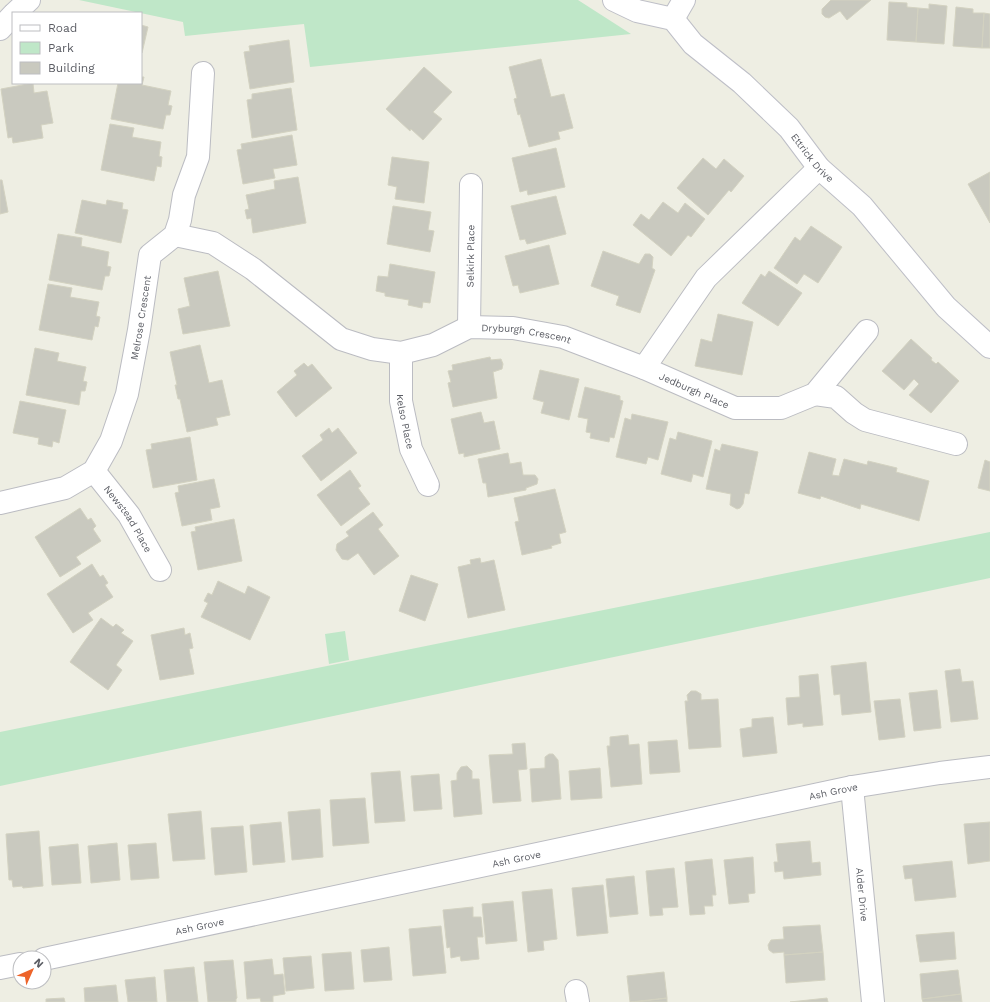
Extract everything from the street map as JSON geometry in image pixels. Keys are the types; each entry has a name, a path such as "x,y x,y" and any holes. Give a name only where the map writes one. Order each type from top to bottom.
{"street":[{"path":"16,12 30,0"},
{"path":"614,0 638,11 672,19 684,0"},
{"path":"0,29 12,16"},
{"name":"Ettrick Drive","path":"672,19 693,44 742,83 789,128 819,168 862,206 908,264 946,307 990,347"},
{"path":"175,235 184,195 198,157 203,73"},
{"path":"644,368 706,278 819,168"},
{"name":"Selkirk Place","path":"469,327 471,185"},
{"name":"Dryburgh Crescent","path":"175,235 213,243 253,269 341,338 372,349 401,353 433,344 469,327 513,328 564,337 644,368"},
{"name":"Melrose Crescent","path":"94,471 111,441 127,394 139,330 150,255 175,235"},
{"name":"Jedburgh Place","path":"644,368 735,408 781,408 815,394 867,330"},
{"name":"Kelso Place","path":"401,353 401,402 411,449 428,485"},
{"path":"815,394 836,397 854,413 865,420 956,444"},
{"path":"0,503 65,488 94,471"},
{"name":"Newstead Place","path":"94,471 130,515 160,570"},
{"name":"Ash Grove","path":"52,957 852,787 940,773 990,767"},
{"name":"Alder Drive","path":"852,787 873,1002"},
{"path":"0,968 12,966"}],"green space":[{"path":"79,0 578,0 631,34 310,67 304,24 185,36 183,22 142,13 142,12"},
{"path":"990,532 990,578 0,786 0,732"},
{"path":"345,631 349,660 329,664 325,634"}],"building":[{"path":"831,0 871,0 847,20 840,11 829,18 822,14 822,9"},
{"path":"889,2 907,3 907,7 918,8 916,42 887,40"},
{"path":"929,4 947,6 944,44 916,42 918,8 929,9"},
{"path":"956,7 973,9 973,13 984,13 982,48 953,46"},
{"path":"984,13 990,14 990,48 982,48"},
{"path":"142,25 148,27 142,53"},
{"path":"289,40 294,82 250,89 244,52 250,51 249,46"},
{"path":"541,59 551,97 564,94 573,128 558,132 560,139 529,147 520,114 518,115 514,99 517,98 509,67"},
{"path":"424,67 452,92 433,112 442,119 423,140 411,129 410,131 386,109"},
{"path":"142,77 144,77 142,85 171,91 168,105 172,106 170,115 166,115 163,129 111,119 118,84 142,84"},
{"path":"33,84 34,93 47,91 53,123 41,125 43,138 13,143 12,137 8,138 1,89"},
{"path":"291,88 297,130 252,138 247,100 252,99 252,94"},
{"path":"110,124 134,128 132,137 161,142 159,156 162,157 161,167 157,166 154,181 101,170"},
{"path":"292,135 297,165 273,169 275,178 243,184 237,150 242,149 241,144"},
{"path":"556,148 565,187 528,195 527,190 520,192 512,158"},
{"path":"392,157 429,162 424,203 395,199 397,187 388,185"},
{"path":"703,158 716,169 724,159 744,176 731,192 729,190 708,215 677,188"},
{"path":"990,172 990,223 968,184"},
{"path":"298,177 306,223 253,233 251,218 247,219 245,210 249,209 246,195 275,189 274,181"},
{"path":"0,180 2,180 8,212 0,214"},
{"path":"556,196 566,234 527,244 525,239 520,240 511,206"},
{"path":"82,200 106,205 107,200 123,203 122,209 128,210 121,243 75,233"},
{"path":"663,202 678,213 685,203 705,219 691,237 688,235 671,256 633,225 641,214 649,220"},
{"path":"393,206 431,212 428,230 434,231 430,252 387,244"},
{"path":"811,226 842,247 818,283 804,274 797,284 774,268 795,237 800,241"},
{"path":"58,234 82,238 81,246 109,252 107,266 111,267 109,276 105,276 102,290 49,280"},
{"path":"549,245 559,284 520,293 518,285 513,286 505,256"},
{"path":"603,251 639,264 645,254 650,254 653,257 652,268 655,270 640,313 616,305 619,296 591,286"},
{"path":"390,264 435,272 430,303 423,302 422,308 408,305 409,300 385,296 385,293 376,291 378,276 388,277"},
{"path":"218,271 230,326 183,334 178,309 190,306 184,278"},
{"path":"769,271 802,293 778,326 742,303 761,274 765,277"},
{"path":"48,284 72,288 70,297 99,302 96,316 100,317 98,327 95,326 92,340 39,330"},
{"path":"718,314 753,322 742,375 695,366 701,339 712,342"},
{"path":"911,339 932,358 931,360 936,364 938,362 959,381 931,413 909,395 919,384 914,379 904,390 882,371"},
{"path":"200,345 209,383 222,380 230,415 216,418 218,425 187,432 180,399 178,399 175,385 177,385 170,352"},
{"path":"35,348 59,353 57,361 86,367 83,381 87,382 85,391 81,391 79,405 26,395"},
{"path":"490,357 491,360 501,359 503,364 502,369 493,372 497,398 453,407 448,383 451,382 448,371 453,370 452,365"},
{"path":"304,363 308,367 312,364 332,388 296,417 277,392 297,375 294,371"},
{"path":"540,370 579,379 569,420 541,413 544,402 533,399"},
{"path":"585,387 620,396 620,400 623,401 614,438 610,437 609,442 590,438 591,433 586,432 588,419 578,417"},
{"path":"20,401 66,410 59,443 53,441 52,447 38,444 39,438 13,433"},
{"path":"481,412 484,423 494,421 500,449 464,457 464,453 459,454 451,419"},
{"path":"632,414 668,422 658,460 648,457 646,464 616,457 625,418 631,420"},
{"path":"329,428 332,433 338,428 357,453 321,481 302,456 323,440 320,435"},
{"path":"678,432 712,441 703,477 693,474 691,482 661,474 670,438 676,440"},
{"path":"190,437 197,480 153,488 146,450 152,449 151,444"},
{"path":"722,444 758,452 749,494 745,493 743,504 737,509 730,505 731,494 706,489 715,449 720,451"},
{"path":"809,452 836,459 832,475 839,476 844,459 867,465 868,461 897,468 896,472 929,481 919,521 861,504 860,509 821,496 820,499 798,493"},
{"path":"508,453 510,464 521,462 523,475 535,475 538,479 537,484 526,488 526,490 488,497 486,483 483,483 478,459"},
{"path":"985,460 990,462 990,491 978,488"},
{"path":"350,470 361,486 358,488 370,504 341,526 317,495"},
{"path":"214,479 220,507 210,509 212,520 182,526 175,493 179,492 178,486"},
{"path":"555,489 566,532 559,534 561,543 551,546 552,548 522,555 515,522 519,521 514,498"},
{"path":"80,508 88,520 91,518 96,526 93,529 101,541 76,557 81,564 60,577 35,537"},
{"path":"373,512 383,525 378,529 399,556 374,575 358,553 348,560 342,559 336,550 337,544 349,536 346,532"},
{"path":"234,519 242,561 198,570 191,532 196,531 195,527"},
{"path":"480,558 481,563 494,560 505,610 468,618 458,567 471,564 470,560"},
{"path":"92,564 100,577 103,575 108,583 105,585 113,597 88,613 93,620 73,633 47,594"},
{"path":"411,575 438,584 425,621 399,611"},
{"path":"218,581 245,594 248,586 270,597 250,640 201,617 208,603 204,601 208,593 212,595"},
{"path":"101,618 113,627 116,624 124,630 121,633 133,641 116,665 122,670 108,690 70,662"},
{"path":"184,628 185,635 190,633 193,648 189,649 194,674 160,680 151,635"},
{"path":"866,662 871,712 842,715 840,694 834,695 831,666"},
{"path":"960,669 962,682 973,681 978,719 951,722 945,671"},
{"path":"818,674 823,725 803,727 803,723 788,725 786,698 800,697 799,676"},
{"path":"937,690 941,728 914,731 909,693"},
{"path":"691,691 696,691 701,694 701,700 718,699 721,747 689,749 685,701 688,701 687,695"},
{"path":"900,699 905,737 879,740 874,701"},
{"path":"773,717 777,753 743,757 740,729 752,727 752,719"},
{"path":"628,735 629,745 639,744 642,784 611,787 607,746 610,746 610,737"},
{"path":"677,740 680,772 650,774 648,742"},
{"path":"525,743 527,769 518,770 521,801 493,803 489,755 513,754 512,744"},
{"path":"549,754 553,754 558,760 561,799 532,802 530,769 545,768 545,757"},
{"path":"467,766 472,771 472,779 479,779 482,814 454,817 451,781 457,780 457,773 461,767"},
{"path":"600,768 602,798 571,800 569,771"},
{"path":"400,771 405,821 375,823 371,773"},
{"path":"439,774 442,809 414,811 411,776"},
{"path":"365,798 369,843 333,846 330,800"},
{"path":"320,809 323,857 292,860 288,812"},
{"path":"201,811 205,859 173,861 168,814"},
{"path":"281,822 285,862 253,865 250,825"},
{"path":"990,822 990,861 968,864 964,824"},
{"path":"243,826 247,872 215,875 211,828"},
{"path":"39,831 43,886 23,888 22,886 13,887 12,880 9,880 6,834"},
{"path":"810,841 812,863 820,862 821,875 784,879 783,871 775,872 774,862 778,862 776,844"},
{"path":"117,843 120,880 91,883 88,846"},
{"path":"156,843 159,878 131,880 128,845"},
{"path":"78,844 81,883 52,885 49,847"},
{"path":"753,857 755,893 748,894 749,902 729,904 724,860"},
{"path":"712,859 716,895 712,895 713,906 704,906 705,914 690,915 685,862"},
{"path":"952,861 956,897 915,901 912,878 905,879 903,866"},
{"path":"674,868 678,907 662,908 663,915 650,916 646,871"},
{"path":"634,876 638,914 610,917 606,879"},
{"path":"603,885 608,933 577,936 572,888"},
{"path":"552,889 557,939 543,941 544,950 528,952 522,892"},
{"path":"513,901 517,941 486,944 482,904"},
{"path":"473,907 473,917 481,917 483,937 477,937 479,959 461,961 460,956 451,958 450,947 447,948 443,910"},
{"path":"820,925 823,952 784,955 784,952 773,953 769,950 768,945 771,940 784,939 783,927"},
{"path":"441,926 446,973 413,976 409,929"},
{"path":"954,932 956,959 920,962 916,935"},
{"path":"389,947 392,980 364,982 361,950"},
{"path":"351,952 354,989 325,991 322,954"},
{"path":"823,952 825,980 786,983 784,955"},
{"path":"311,956 314,988 286,991 283,958"},
{"path":"272,959 274,975 283,974 285,994 273,996 273,1002 261,1002 260,998 247,999 244,962"},
{"path":"233,960 237,998 236,1002 208,1002 204,962"},
{"path":"194,967 198,1002 167,1002 164,970"},
{"path":"958,970 961,994 922,999 920,974"},
{"path":"664,972 667,998 630,1002 627,976"},
{"path":"155,977 157,1002 128,1002 125,980"},
{"path":"116,985 118,1002 85,1002 84,988"},
{"path":"961,994 962,1002 923,1002 922,999"},
{"path":"64,998 65,1002 46,1002 46,999"},
{"path":"667,998 667,1002 636,1002"},
{"path":"827,998 828,1002 790,1002"}]}
